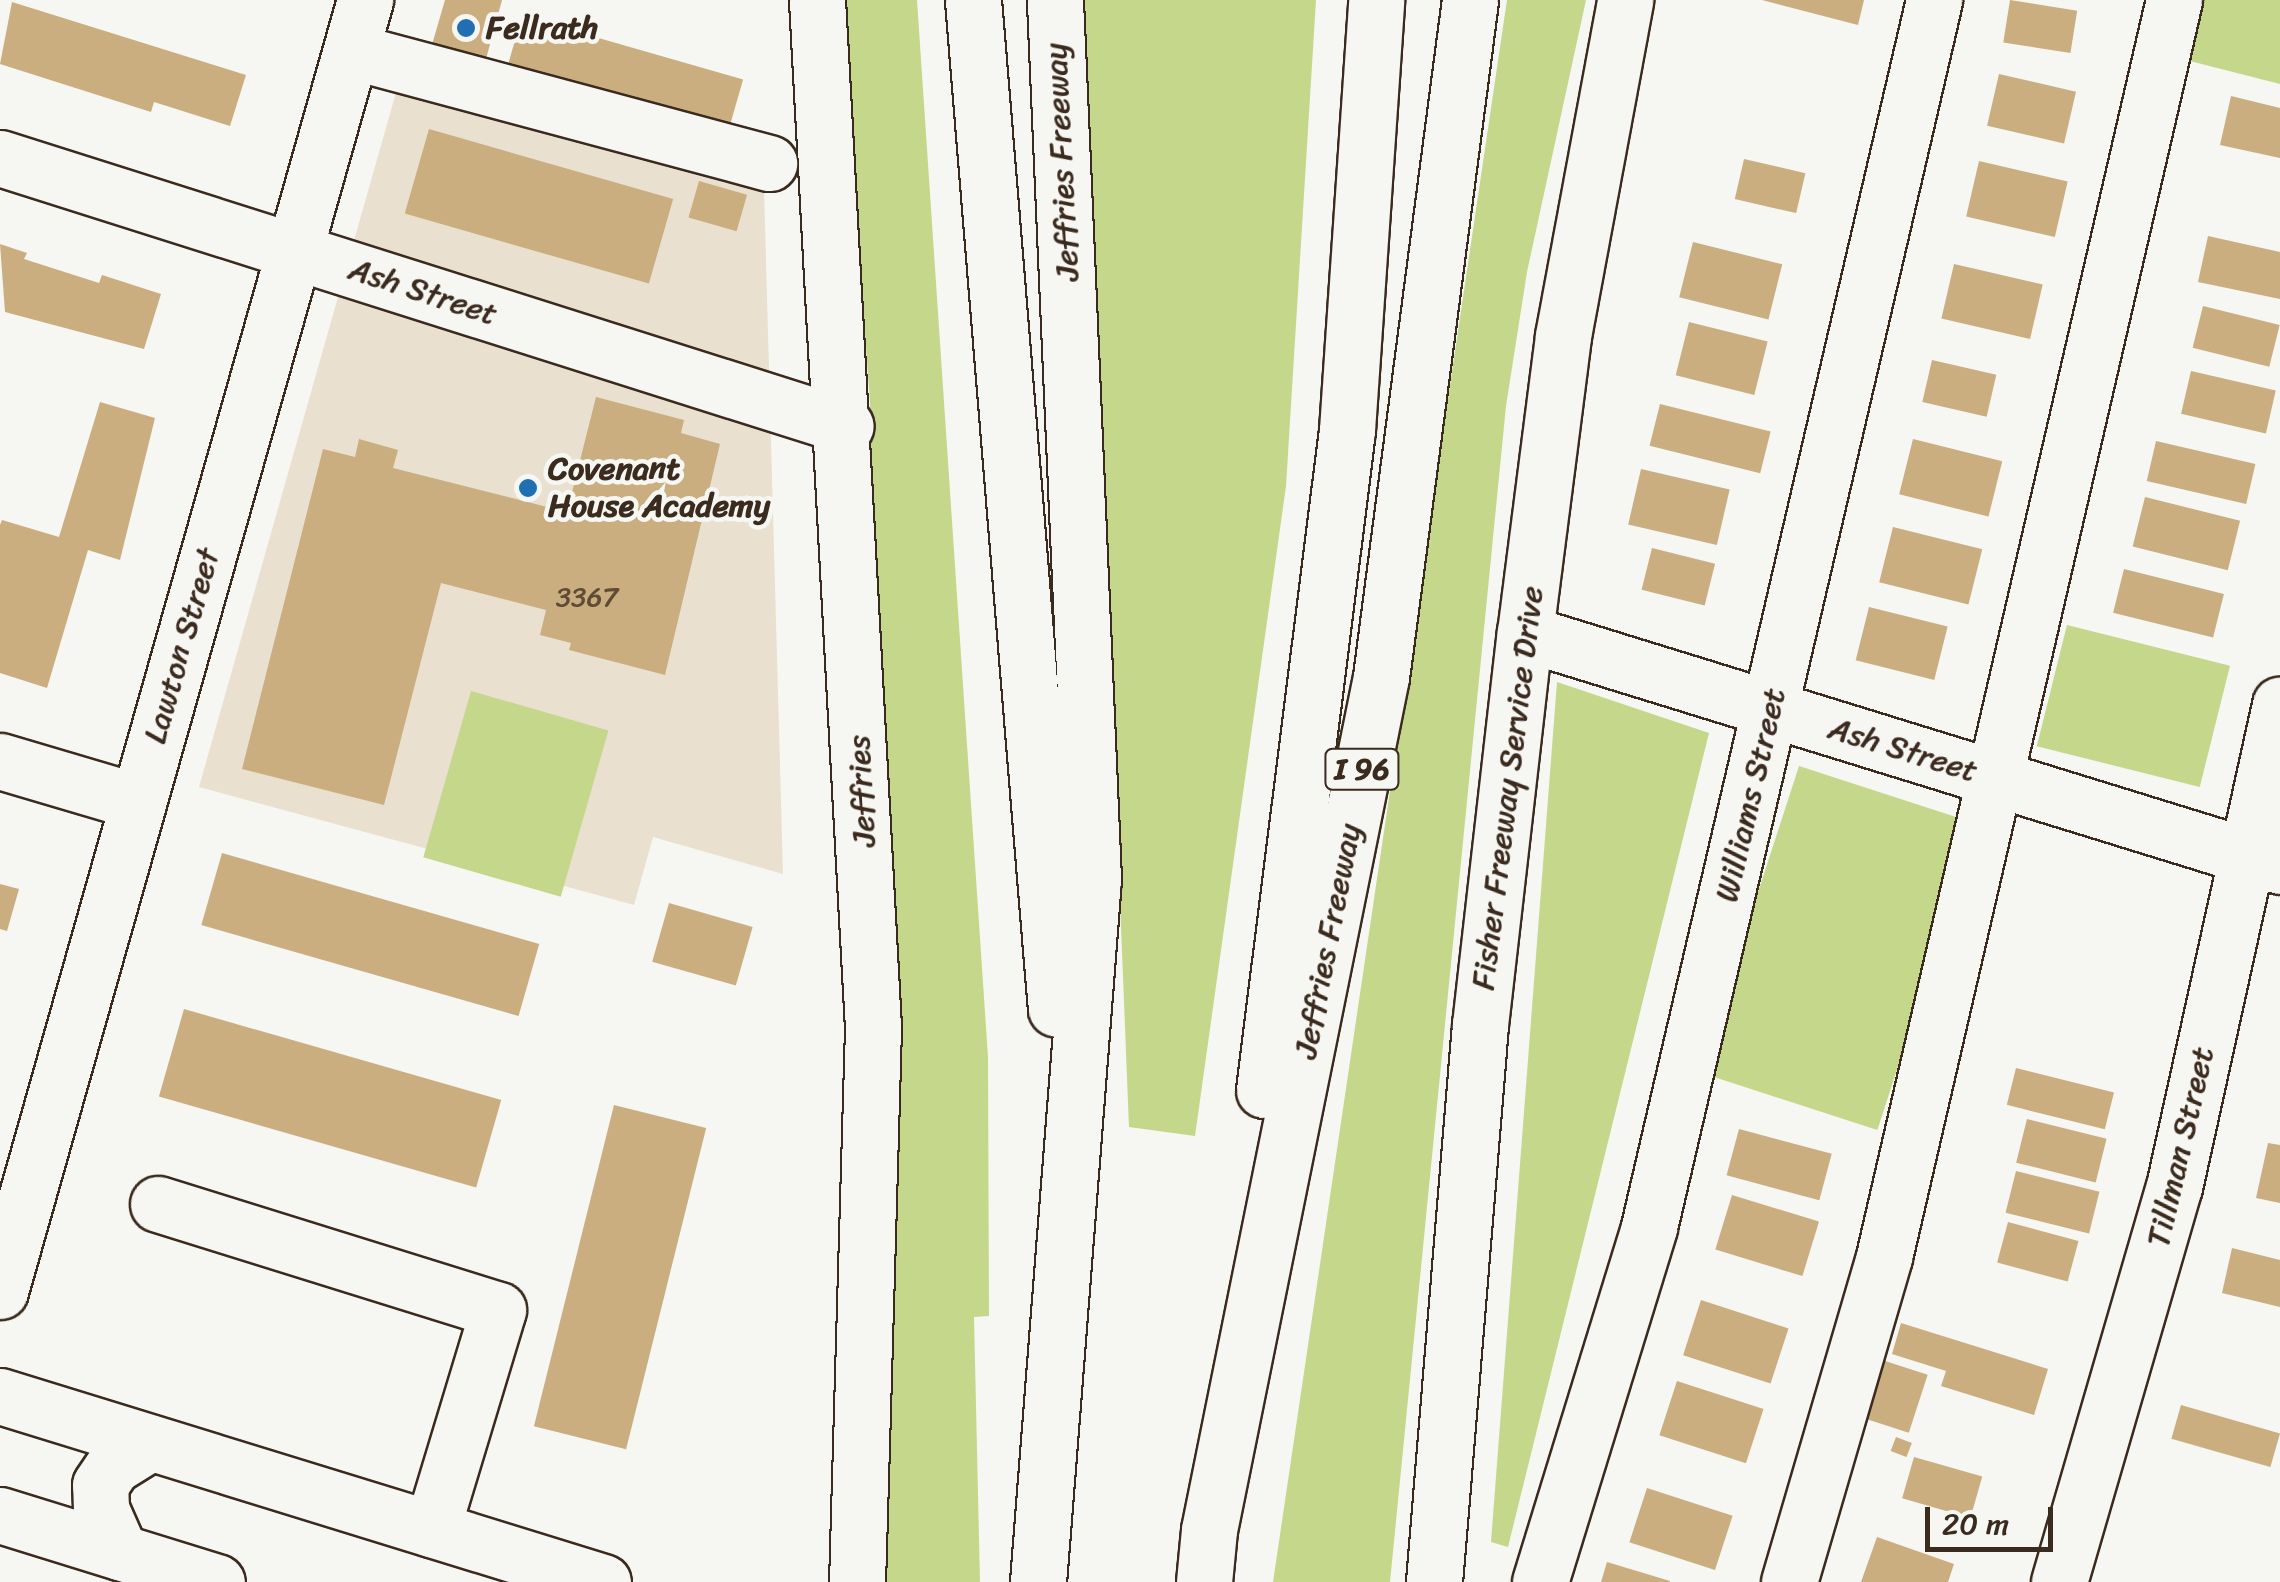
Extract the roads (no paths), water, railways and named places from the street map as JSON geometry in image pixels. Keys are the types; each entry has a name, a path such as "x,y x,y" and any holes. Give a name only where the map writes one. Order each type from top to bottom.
{"main road":[{"name":"Jeffries","path":"818,0 846,426 873,1028 857,1582"},
{"path":"974,0 1068,1167"},
{"name":"Jeffries Freeway","path":"1038,1582 1093,879 1054,0"},
{"path":"1207,1556 1346,430 1376,0"},
{"name":"Jeffries Freeway","path":"1207,1556 1381,677 1470,0"},
{"name":"Fisher Freeway Service Drive","path":"1434,1582 1480,1025 1525,633 1562,336 1625,0"},
{"name":"Williams Street","path":"1540,1582 1626,1319 1934,0"},
{"path":"1789,1582 1884,1257 1998,779 2174,0"},
{"path":"358,25 769,163"},
{"name":"Lawton Street","path":"0,1291 358,25"},
{"name":"Ash Street","path":"0,158 846,426"},
{"name":"Ash Street","path":"1525,633 2263,861"},
{"name":"Tillman Street","path":"2059,1582 2174,1187 2263,861 2280,705"},
{"path":"0,760 138,802"},
{"path":"158,1204 498,1310 432,1529"},
{"path":"0,1396 603,1582"},
{"path":"120,1552 101,1508 100,1486 114,1466 150,1443"},
{"path":"0,1515 217,1582"}],"place":[{"name":"Fellrath","path":"466,28"},
{"name":"Covenant House Academy","path":"528,488"}]}
